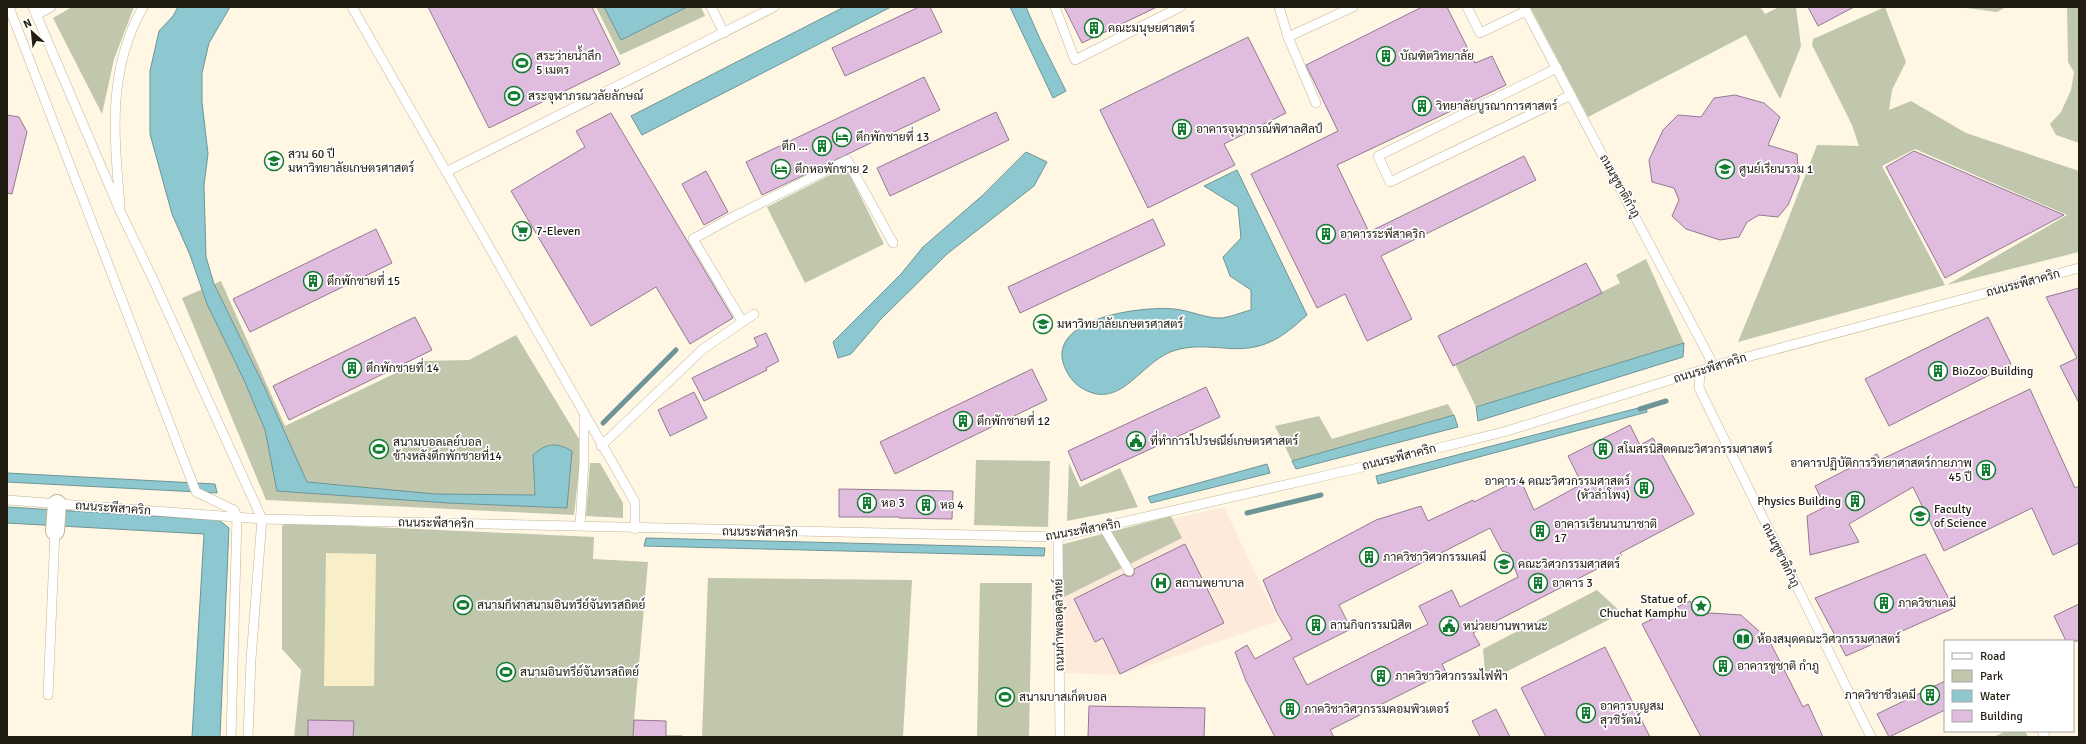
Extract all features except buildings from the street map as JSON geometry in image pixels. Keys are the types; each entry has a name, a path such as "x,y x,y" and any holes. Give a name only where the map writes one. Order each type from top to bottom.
{"street":[{"path":"55,531 57,507"}],"lane":[{"path":"8,7 196,492 234,510 237,516 231,737"},
{"path":"52,7 35,11 121,214 152,277 262,519 251,659 248,737"},
{"path":"121,214 115,143 114,104 123,55 143,7"},
{"path":"352,7 601,446 635,502 634,529"},
{"path":"711,7 724,33"},
{"path":"446,172 774,7"},
{"path":"1055,7 1075,60 1180,7"},
{"path":"1279,7 1288,37 1316,103"},
{"path":"1288,37 1353,7"},
{"path":"1467,7 1480,33 1525,9"},
{"name":"ถนนชูชาติกำภู","path":"1525,9 1714,366"},
{"path":"1557,68 1378,156 1390,182 1570,95"},
{"path":"742,321 693,239 735,216 847,160 893,244"},
{"name":"ถนนระพีสาคริก","path":"7,500 57,507 237,516 262,519 580,526 634,529 1058,537 1104,528 1508,431 1714,366 2079,268"},
{"path":"601,446 703,348 754,314"},
{"name":"ถนนชูชาติกำภู","path":"1700,371 1699,388 1871,737"},
{"path":"580,526 584,462 584,415"},
{"path":"1104,528 1129,571"},
{"path":"48,695 55,531"},
{"name":"ถนนกำพลอดุลวิทย์","path":"1058,537 1060,737"}],"shaded area":[{"name":"สถานพยาบาล","path":"1224,507 1278,621 1120,675 1064,673 1060,545"}],"green space":[{"path":"72,7 134,7 114,59 102,114 53,18"},
{"path":"596,7 701,7 705,16 620,55"},
{"path":"1530,7 1760,7 1765,14 1779,7 1796,7 1801,46 1780,99 1746,35 1588,117"},
{"path":"1885,7 1906,62 1892,90 1889,110 1911,101 1966,133 2079,171 2079,252 1947,285 2067,215 1915,149 1882,166 1945,285 1738,342 1817,145 1859,146 1852,125 1812,45 1813,39"},
{"path":"1959,7 2006,7 1997,12"},
{"path":"2067,7 2079,7 2079,143 2056,135 2050,124 2061,112 2071,90 2074,72 2068,62"},
{"path":"846,167 884,244 805,283 767,207"},
{"path":"1646,259 1684,343 1476,407 1455,364 1620,283 1616,275"},
{"path":"221,281 285,426 421,361 469,360 516,335 582,444 574,515 266,500 182,298"},
{"path":"1448,404 1454,415 1292,461 1275,426 1319,416 1332,439"},
{"path":"976,460 1050,461 1048,527 974,525"},
{"path":"590,463 600,463 623,503 623,518 586,516"},
{"path":"1069,463 1080,487 1120,468 1138,507 1067,521"},
{"path":"1171,516 1182,538 1062,598 1060,545"},
{"name":"สนามกีฬาสนามอินทรีย์จันทรสถิตย์","path":"287,523 594,537 593,559 648,562 634,720 666,721 666,735 682,735 682,737 294,737 301,670 282,649 282,526"},
{"path":"708,578 912,580 903,737 702,737"},
{"path":"980,583 1032,583 1029,737 977,737"},
{"path":"1597,590 1622,613 1486,682 1483,649"},
{"path":"2004,732 2026,732 2028,737 1994,737"}],"sand":[{"path":"326,553 376,554 374,686 324,686"}],"water":[{"path":"178,7 230,7 209,43 202,73 202,102 208,154 204,185 206,257 214,284 264,386 307,482 435,494 535,495 533,455 542,448 556,445 572,451 567,508 448,503 277,491 265,430 244,380 207,304 190,255 172,214 150,134 150,71 159,31 173,16"},
{"path":"604,7 687,7 621,40"},
{"path":"844,7 891,7 642,135 631,116"},
{"path":"1010,7 1026,7 1066,91 1053,98"},
{"path":"1026,152 1047,162 1034,186 947,254 881,319 851,354 838,358 833,342 901,274 923,247 984,194"},
{"path":"1237,170 1307,315 1279,337 1260,346 1237,349 1198,347 1180,349 1161,357 1118,390 1107,394 1094,393 1080,387 1068,374 1062,357 1065,343 1074,332 1088,323 1106,316 1144,309 1174,309 1216,318 1229,317 1251,310 1251,290 1230,276 1223,257 1241,238 1238,207 1204,186"},
{"path":"1684,343 1683,357 1478,421 1476,407"},
{"path":"1646,406 1647,412 1378,484 1376,476"},
{"path":"1454,415 1458,427 1296,469 1292,461"},
{"path":"1267,464 1270,473 1151,503 1148,497"},
{"path":"7,473 215,484 217,493 7,482"},
{"path":"7,507 219,520 229,528 220,737 192,737 204,534 7,523"},
{"path":"646,538 1045,548 1044,556 644,546"}],"waterway":[{"path":"603,423 676,350"},
{"path":"1640,409 1666,401"},
{"path":"1247,513 1321,495"}],"place":[{"name":"คณะมนุษยศาสตร์","path":"1094,28"},
{"name":"บัณฑิตวิทยาลัย","path":"1386,56"},
{"name":"สระว่ายน้ำลึก 5 เมตร","path":"522,63"},
{"name":"สระจุฬาภรณวลัยลักษณ์","path":"514,96"},
{"name":"วิทยาลัยบูรณาการศาสตร์","path":"1422,106"},
{"name":"อาคารจุฬาภรณ์พิศาลศิลป์","path":"1182,129"},
{"name":"ตึกพักชายที่ 13","path":"842,137"},
{"name":"ตึก ...","path":"822,146"},
{"name":"สวน 60 ปี มหาวิทยาลัยเกษตรศาสตร์","path":"274,161"},
{"name":"ตึกหอพักชาย 2","path":"781,169"},
{"name":"ศูนย์เรียนรวม 1","path":"1725,169"},
{"name":"7-Eleven","path":"522,231"},
{"name":"อาคารระพีสาคริก","path":"1326,234"},
{"name":"ตึกพักชายที่ 15","path":"313,281"},
{"name":"มหาวิทยาลัยเกษตรศาสตร์","path":"1043,324"},
{"name":"ตึกพักชายที่ 14","path":"352,368"},
{"name":"BioZoo Building","path":"1938,371"},
{"name":"ตึกพักชายที่ 12","path":"963,421"},
{"name":"ที่ทำการไปรษณีย์เกษตรศาสตร์","path":"1136,441"},
{"name":"สนามบอลเลย์บอล ข้างหลังตึกพักชายที่14","path":"379,449"},
{"name":"สโมสรนิสิตคณะวิศวกรรมศาสตร์","path":"1603,449"},
{"name":"อาคารปฏิบัติการวิทยาศาสตร์กายภาพ 45 ปี","path":"1986,470"},
{"name":"อาคาร 4 คณะวิศวกรรมศาสตร์ (หัวลำโพง)","path":"1644,488"},
{"name":"Physics Building","path":"1855,501"},
{"name":"หอ 3","path":"867,503"},
{"name":"หอ 4","path":"926,505"},
{"name":"Faculty of Science","path":"1920,516"},
{"name":"อาคารเรียนนานาชาติ 17","path":"1540,531"},
{"name":"ภาควิชาวิศวกรรมเคมี","path":"1369,557"},
{"name":"คณะวิศวกรรมศาสตร์","path":"1504,564"},
{"name":"สถานพยาบาล","path":"1161,583"},
{"name":"อาคาร 3","path":"1538,583"},
{"name":"ภาควิชาเคมี","path":"1884,603"},
{"name":"สนามกีฬาสนามอินทรีย์จันทรสถิตย์","path":"463,605"},
{"name":"Statue of Chuchat Kamphu","path":"1701,606"},
{"name":"ลานกิจกรรมนิสิต","path":"1316,625"},
{"name":"หน่วยยานพาหนะ","path":"1449,626"},
{"name":"ห้องสมุดคณะวิศวกรรมศาสตร์","path":"1743,639"},
{"name":"อาคารชูชาติ กำภู","path":"1723,666"},
{"name":"สนามอินทรีย์จันทรสถิตย์","path":"506,672"},
{"name":"ภาควิชาวิศวกรรมไฟฟ้า","path":"1381,676"},
{"name":"ภาควิชาชีวเคมี","path":"1930,695"},
{"name":"สนามบาสเก็ตบอล","path":"1005,697"},
{"name":"ภาควิชาวิศวกรรมคอมพิวเตอร์","path":"1290,709"},
{"name":"อาคารบุญสม สุวชิรัตน์","path":"1586,713"}]}
